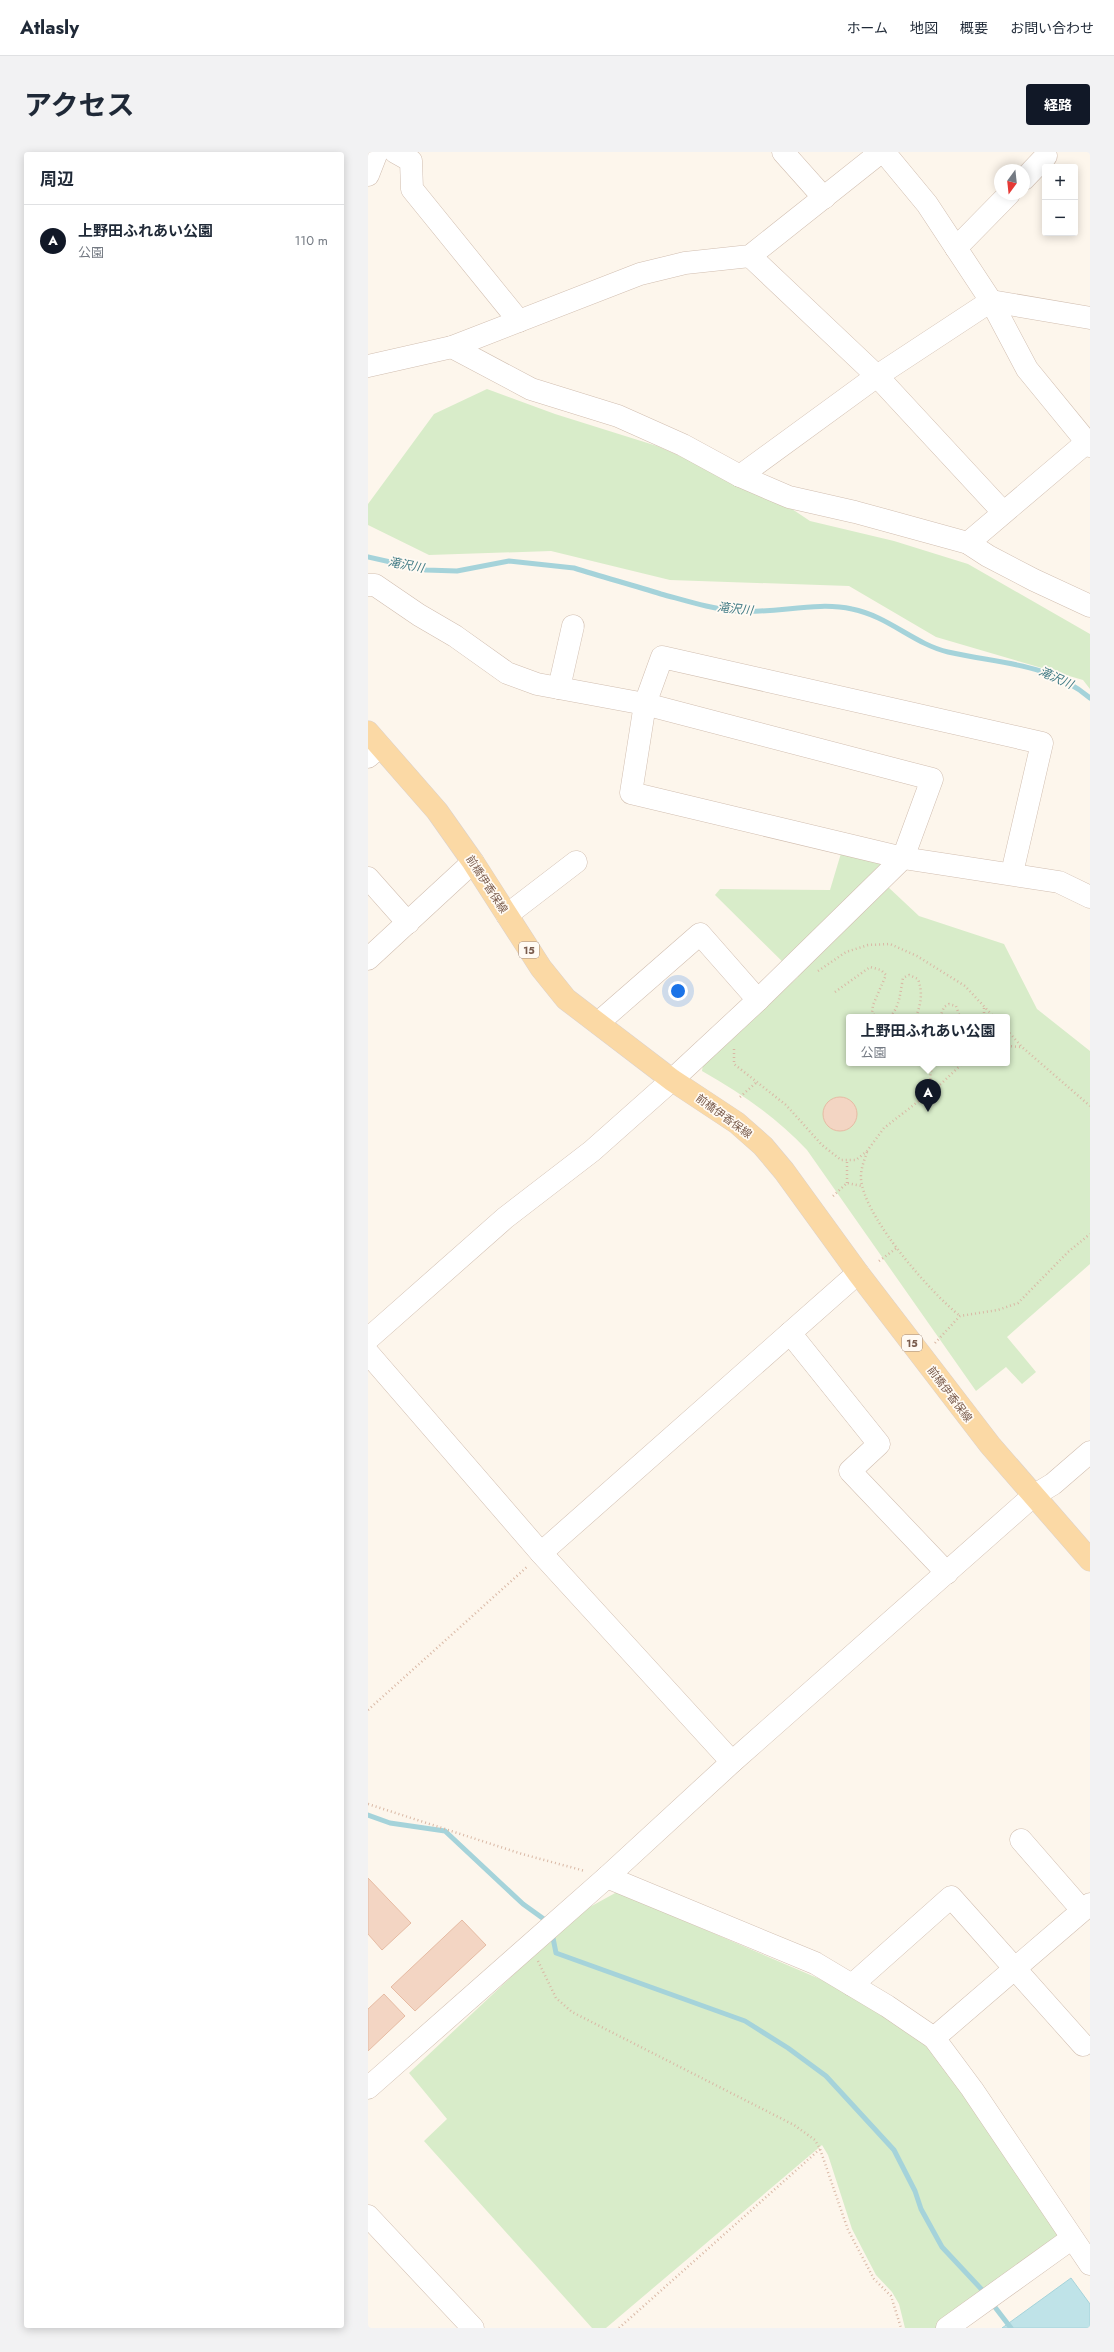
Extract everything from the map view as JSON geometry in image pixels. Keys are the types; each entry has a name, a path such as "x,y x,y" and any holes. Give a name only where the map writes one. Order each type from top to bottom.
{"main road":[{"name":"前橋伊香保線","path":"372,745 437,811 473,862 541,968 566,999 672,1080 737,1123 763,1146 784,1171 858,1273 990,1445 1090,1560"}],"street":[{"path":"368,175 377,152"},
{"path":"395,152 411,161 412,189 519,321"},
{"path":"783,152 824,198"},
{"path":"368,366 452,347 640,274 685,263 750,256 882,152 927,204 991,301 1027,369 1088,444 1003,512 968,543"},
{"path":"1030,173 1046,156"},
{"path":"956,248 1003,200"},
{"path":"750,256 877,376 1003,512"},
{"path":"740,476 877,376 991,301 1090,318"},
{"path":"452,347 531,389 618,416 684,444 740,476 789,497 855,512 968,543 988,556 1034,580 1090,606"},
{"path":"368,584 375,585 455,636 507,673 537,684 645,704 932,778 902,858 758,1000 672,1080 592,1151 506,1218 368,1339"},
{"path":"559,688 573,626"},
{"path":"1012,873 1042,743 662,657 645,704 631,793 902,858 1012,873 1059,882 1090,897"},
{"path":"368,959 473,862"},
{"path":"506,915 576,862"},
{"path":"368,878 408,923"},
{"path":"598,1023 700,934 758,1000"},
{"path":"541,1553 858,1273"},
{"path":"790,1333 879,1444 850,1471 947,1574"},
{"path":"368,1354 541,1553 732,1762"},
{"path":"368,2088 607,1877 732,1762 947,1574 1033,1496 1053,1484 1090,1452"},
{"path":"934,2038 1086,1907 1021,1840"},
{"path":"607,1877 815,1963 934,2038 972,2089 1071,2239 1090,2264"},
{"path":"852,1985 951,1897 1083,2045"},
{"path":"368,2216 473,2328"},
{"path":"947,2328 1071,2239"}],"path":[{"path":"813,974 846,952 868,945 890,944 917,956 965,986 991,1014"},
{"path":"836,992 870,968 882,970 886,975 873,1005 873,1014"},
{"path":"893,1014 896,1011 899,1001 903,978 909,975 918,979 921,988 922,998 917,1014"},
{"path":"941,1014 944,1007 949,1004 956,1006 959,1014"},
{"path":"984,1007 984,1014"},
{"path":"1010,1033 1022,1047 1090,1106"},
{"path":"736,1043 733,1052 734,1064 786,1105 822,1145 841,1160 856,1160 867,1151 884,1128 933,1091 960,1066"},
{"path":"1010,1046 1022,1047"},
{"path":"933,1066 931,1069 930,1081 933,1091"},
{"path":"740,1097 758,1082"},
{"path":"867,1151 861,1170 862,1186 872,1208 915,1272 933,1292 960,1316"},
{"path":"833,1196 847,1183 847,1160"},
{"path":"847,1183 862,1186"},
{"path":"935,1343 960,1316 998,1310 1018,1303 1068,1252 1090,1234"},
{"path":"879,1260 898,1246"},
{"path":"368,1710 541,1553"},
{"path":"368,1804 522,1854 607,1877"},
{"path":"530,1945 556,1998 572,2012 794,2124 815,2140 820,2149 848,2230 874,2279 890,2296 901,2328"},
{"path":"619,2328 820,2149"}],"green space":[{"path":"487,389 555,414 657,446 774,497 810,521 894,541 968,564 1090,634 1090,689 1083,680 936,637 849,586 670,580 551,551 429,555 368,525 368,504 434,414"},
{"path":"842,850 889,862 887,886 919,916 1004,944 1037,1009 1090,1051 1090,1264 1007,1337 1036,1372 1022,1384 1006,1367 976,1391 807,1150 758,1106 702,1071 703,1064 798,977 715,895 720,889 830,890"},
{"path":"617,1892 855,1994 928,2042 1062,2239 937,2328 905,2328 899,2304 892,2292 876,2275 852,2229 828,2155 822,2145 606,2328 592,2328 424,2141 447,2119 409,2073 579,1913"}],"water":[{"path":"1071,2278 1090,2304 1090,2328 1002,2328"}],"building":[{"path":"840,1097 846,1098 852,1102 856,1108 856,1120 852,1126 846,1130 840,1131 834,1130 828,1126 824,1120 823,1114 824,1108 828,1102 834,1098"},
{"path":"368,1878 411,1923 382,1950 368,1934"},
{"path":"462,1920 486,1945 415,2011 391,1987"},
{"path":"384,1994 405,2016 368,2051 368,2009"}],"waterway":[{"name":"滝沢川","path":"368,557 426,570 457,571 509,561 574,568 690,602 728,610 766,611 824,606 852,609 877,618 924,643 948,652 1022,666 1057,677 1074,686 1090,698"},
{"path":"368,1815 390,1823 445,1831 523,1904 548,1922"},
{"path":"552,1933 556,1953 745,2021 788,2048 826,2076 894,2150 915,2191 921,2209 942,2247 985,2293"},
{"path":"991,2302 1011,2328"}],"place":[{"name":"上野田ふれあい公園","path":"928,1112"}]}
